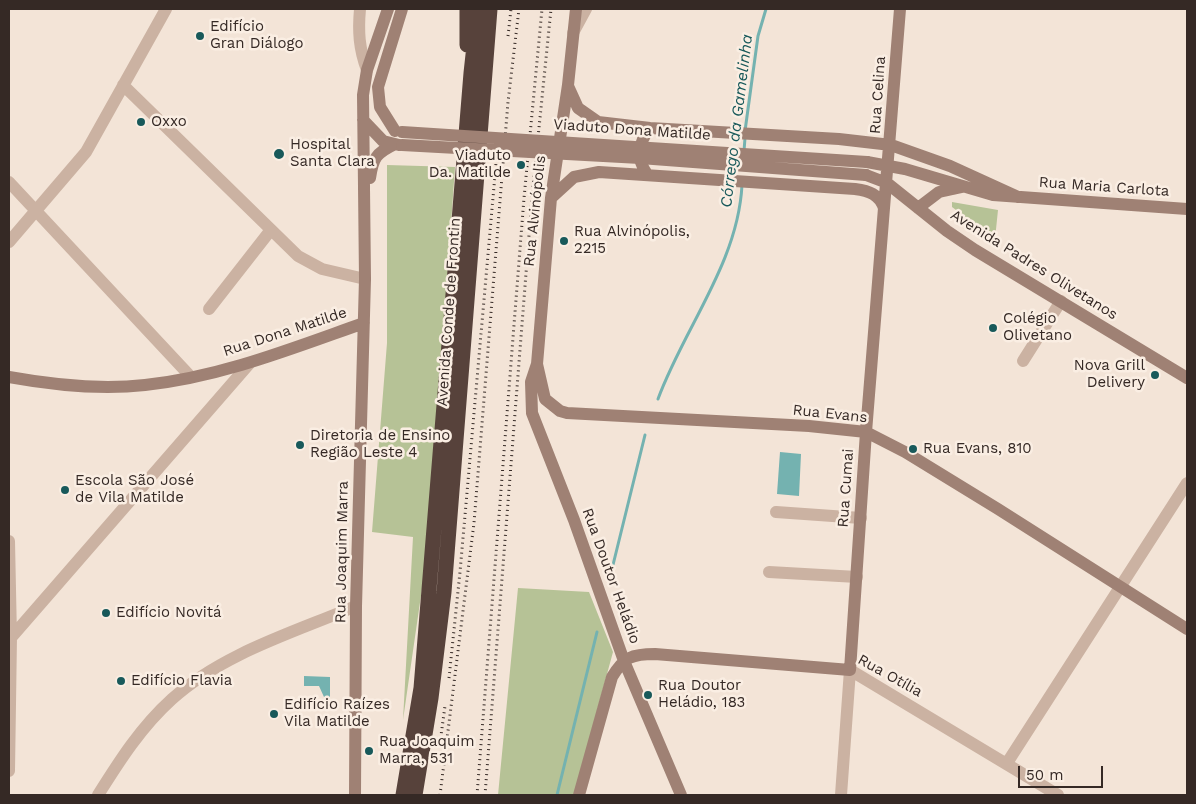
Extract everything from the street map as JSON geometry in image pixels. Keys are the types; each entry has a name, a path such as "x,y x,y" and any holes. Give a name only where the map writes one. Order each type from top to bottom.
{"highway":[{"path":"467,9 466,42 470,73"},
{"name":"Avenida Conde de Frontin","path":"403,795 422,678 470,73 478,9"},
{"name":"Avenida Conde de Frontin","path":"414,795 431,698 444,592 490,9"}],"street":[{"path":"9,242 86,152 166,9"},
{"path":"360,9 358,36 361,54 367,70"},
{"name":"Rua Joaquim Marra","path":"356,795 356,606 365,279 363,95 367,70 388,9"},
{"path":"364,151 378,137 399,131 380,107 378,87 402,9"},
{"name":"Rua Alvinópolis","path":"537,364 551,198 568,85 576,9"},
{"name":"Rua Alvinópolis","path":"573,33 586,9"},
{"name":"Rua Celina","path":"887,183 900,9"},
{"path":"123,85 270,231 298,256 311,264 340,274 365,279"},
{"name":"Rua Maria Carlota","path":"568,85 578,108 590,118 623,126 839,139 891,145 950,166 1018,197"},
{"path":"363,120 378,137 399,145"},
{"path":"647,174 641,164 639,151 642,138 650,128"},
{"name":"Viaduto Dona Matilde","path":"399,131 867,162"},
{"name":"Rua Joaquim Marra","path":"364,189 370,180 372,162 384,149 399,145"},
{"name":"Viaduto Dona Matilde","path":"399,145 640,158 866,175"},
{"name":"Rua Maria Carlota","path":"867,162 888,165 993,195 1187,210"},
{"path":"551,198 565,184 584,173 599,172 855,189 876,195 881,200 884,208"},
{"name":"Avenida Padres Olivetanos","path":"866,175 887,183 975,250 1187,378"},
{"path":"9,182 191,377"},
{"name":"Rua Cumai","path":"841,795 850,670 851,576 860,518 887,183"},
{"path":"918,208 939,192 962,187"},
{"path":"209,309 270,231"},
{"path":"1024,361 1061,301"},
{"name":"Rua Dona Matilde","path":"9,377 60,386 146,385 249,364 364,323"},
{"path":"10,638 249,364"},
{"name":"Rua Evans","path":"537,364 545,399 560,411 567,413 809,426 866,432 894,446 982,500 1187,629"},
{"name":"Rua Doutor Heládio","path":"537,364 530,382 532,414 574,520 624,661 680,795"},
{"path":"1007,763 1187,483"},
{"path":"776,512 860,518"},
{"path":"9,541 9,771"},
{"path":"769,572 851,576"},
{"path":"98,795 130,744 172,699 194,682 241,655 356,606"},
{"name":"Rua Otília","path":"624,661 638,654 654,654 850,670 1058,795"},
{"path":"579,795 612,678 624,661"}],"green space":[{"path":"387,165 455,167 429,540 403,720 413,537 372,532 387,343"},
{"path":"952,202 998,210 995,239 952,207"},
{"path":"518,588 589,592 613,652 574,795 498,795"}],"water":[{"path":"780,452 801,454 799,496 777,494"},
{"path":"304,676 330,677 330,697 324,697 319,686 304,686"}],"waterway":[{"name":"Córrego da Gamelinha","path":"745,131 758,36 766,9"},
{"name":"Córrego da Gamelinha","path":"744,151 745,138"},
{"name":"Córrego da Gamelinha","path":"658,399 721,268 738,214 742,185"},
{"name":"Córrego da Gamelinha","path":"611,573 645,435"},
{"name":"Córrego da Gamelinha","path":"557,795 597,632"}],"railway":[{"path":"508,36 511,9"},
{"path":"440,795 474,523 508,102 519,9"},
{"path":"477,795 524,198 542,9"},
{"path":"485,795 532,197 551,9"},
{"path":"449,678 498,141"},
{"path":"440,743 445,706"}],"place":[{"name":"Edifício Gran Diálogo","path":"200,36"},
{"name":"Oxxo","path":"141,122"},
{"name":"Hospital Santa Clara","path":"279,154"},
{"name":"Viaduto Da. Matilde","path":"521,165"},
{"name":"Rua Alvinópolis, 2215","path":"564,241"},
{"name":"Colégio Olivetano","path":"993,328"},
{"name":"Nova Grill Delivery","path":"1155,375"},
{"name":"Diretoria de Ensino Região Leste 4","path":"300,445"},
{"name":"Rua Evans, 810","path":"913,449"},
{"name":"Escola São José de Vila Matilde","path":"65,490"},
{"name":"Edifício Novitá","path":"106,613"},
{"name":"Edifício Flavia","path":"121,681"},
{"name":"Rua Doutor Heládio, 183","path":"648,695"},
{"name":"Edifício Raízes Vila Matilde","path":"274,714"},
{"name":"Rua Joaquim Marra, 531","path":"369,751"}]}
